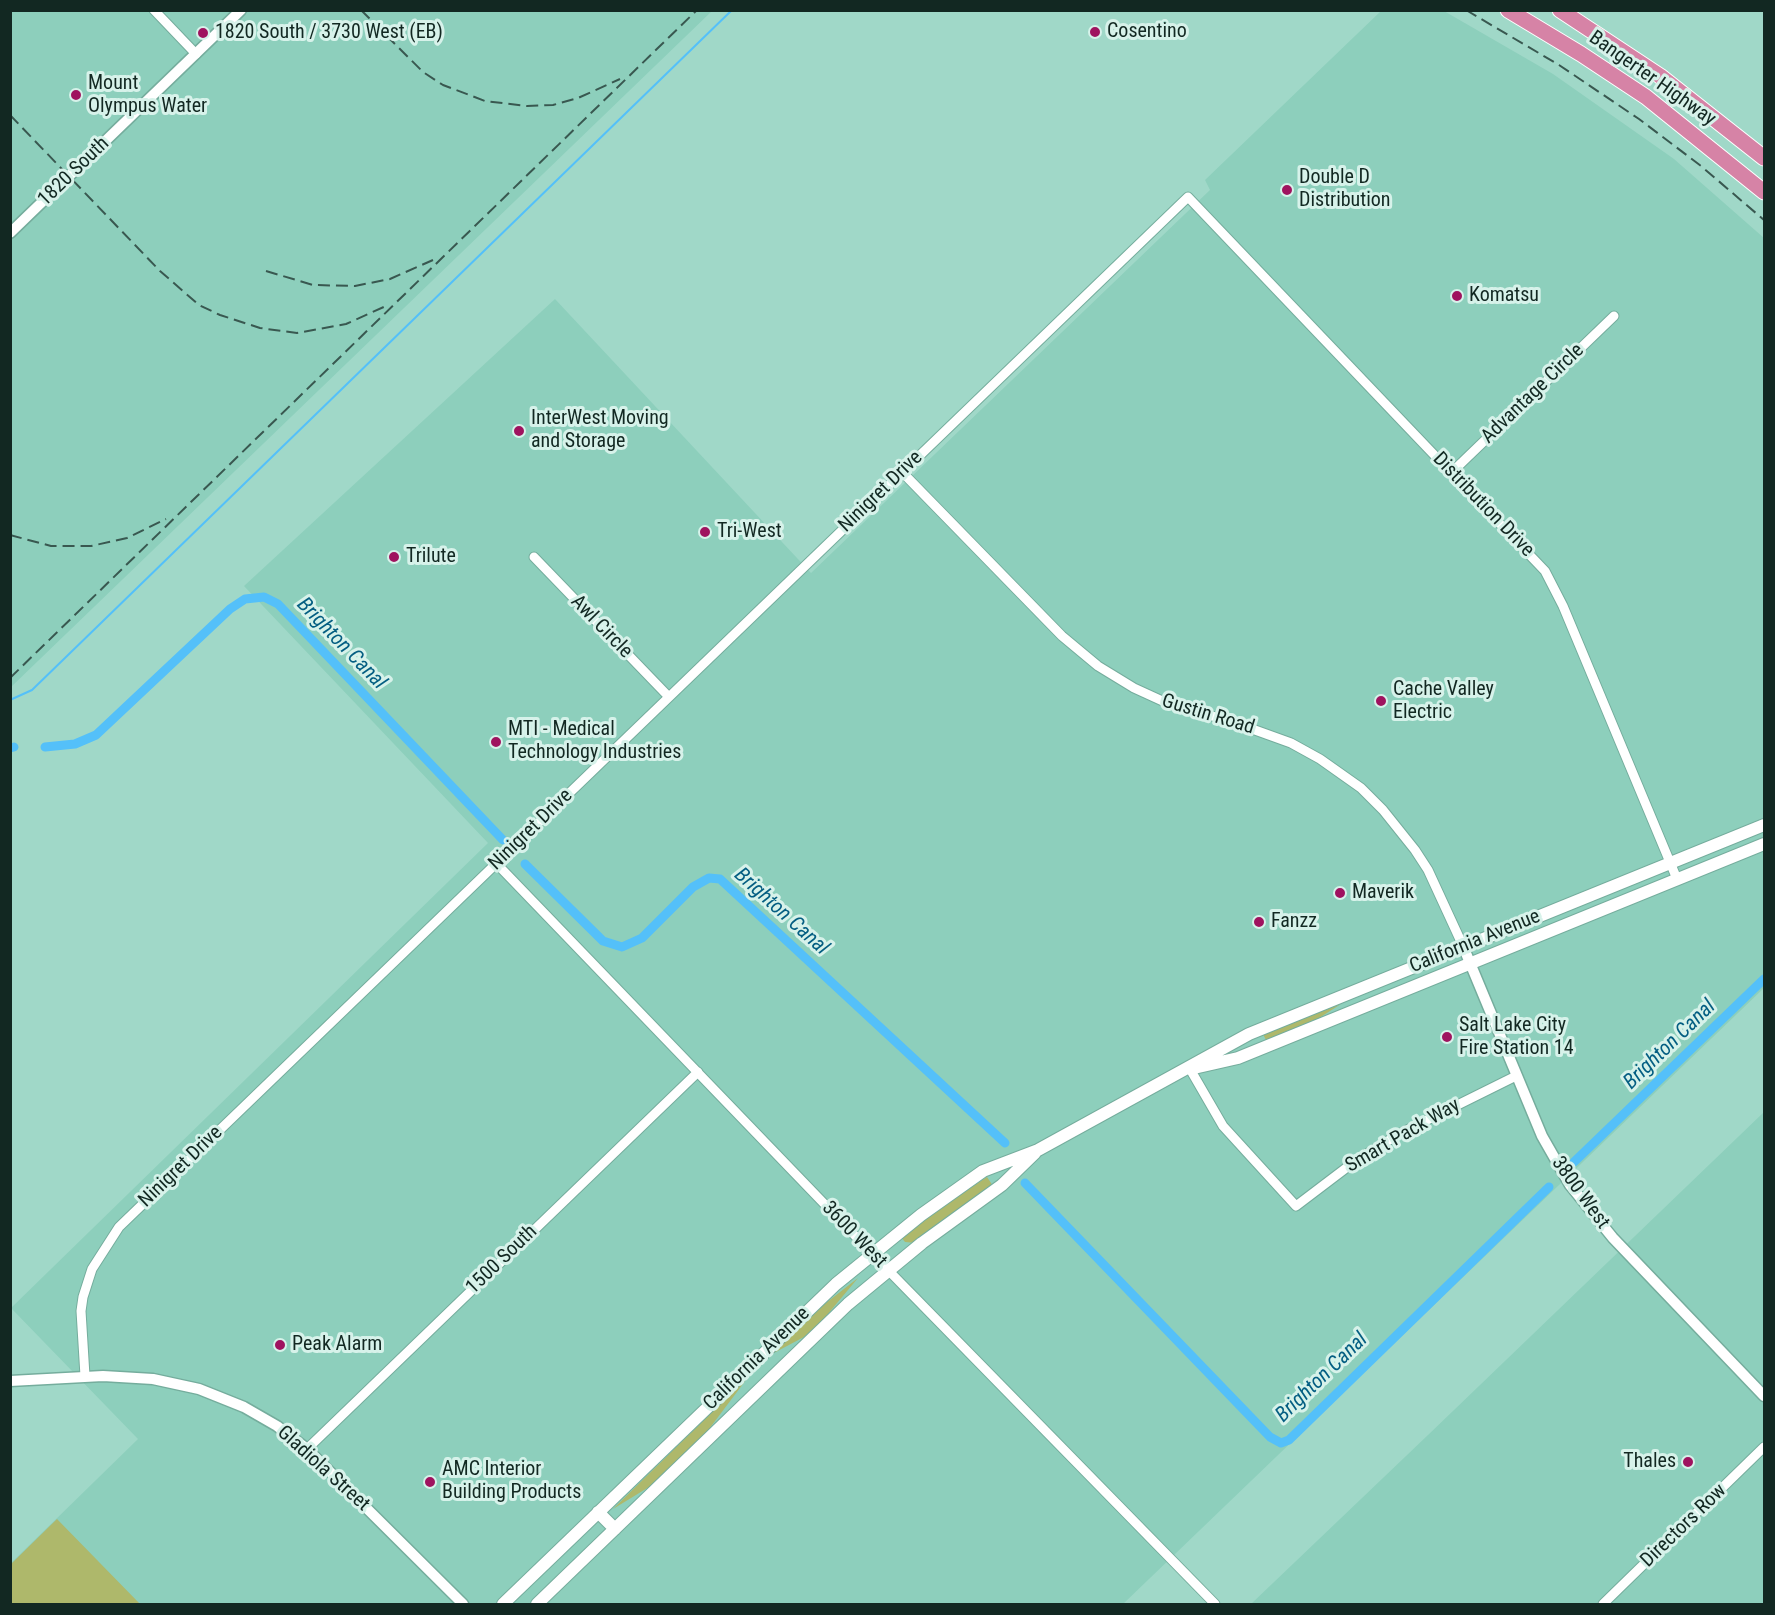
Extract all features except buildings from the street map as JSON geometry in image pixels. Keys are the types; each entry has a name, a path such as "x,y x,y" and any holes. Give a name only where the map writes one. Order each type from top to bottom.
{"highway":[{"name":"Bangerter Highway","path":"1508,10 1646,97 1764,192"},
{"name":"Bangerter Highway","path":"1560,10 1660,76 1764,158"}],"main road":[{"name":"California Avenue","path":"503,1605 756,1359 872,1254 983,1171 1038,1150 1190,1069 1249,1034 1764,825"},
{"name":"California Avenue","path":"1190,1069 1238,1058 1764,844"},
{"name":"California Avenue","path":"537,1605 772,1376 888,1270 1002,1185 1038,1150"},
{"path":"756,1359 772,1376"},
{"path":"598,1512 615,1529"}],"street":[{"path":"154,10 196,54"},
{"name":"1820 South","path":"10,233 242,10"},
{"name":"Ninigret Drive","path":"85,1376 81,1311 83,1297 92,1269 118,1227 1188,197"},
{"name":"Distribution Drive","path":"1188,197 1531,554 1551,580 1677,879"},
{"name":"Advantage Circle","path":"1452,472 1614,316"},
{"name":"Gustin Road","path":"902,472 1062,636 1098,666 1168,705 1230,721 1291,743 1333,767 1361,788 1383,810 1428,870 1463,946"},
{"name":"Awl Circle","path":"534,557 669,697"},
{"name":"3600 West","path":"496,863 872,1254 1215,1605"},
{"name":"3800 West","path":"1463,946 1550,1153 1584,1204 1764,1396"},
{"name":"Smart Pack Way","path":"1190,1069 1222,1126 1296,1206 1354,1162 1400,1134 1516,1076"},
{"name":"1500 South","path":"307,1449 698,1072"},
{"name":"Gladiola Street","path":"10,1380 85,1376 132,1377 199,1389 261,1416 307,1449 463,1605"},
{"name":"Directors Row","path":"1603,1605 1764,1448"}],"shaded area":[{"path":"11,11 712,11 11,687"},
{"path":"1381,11 1444,11 1553,74 1674,159 1764,238 1764,988 1123,1604 11,1604 10,1564 138,1439 11,1308 488,843 244,586 555,299 811,573 1210,190 1205,180"},
{"path":"1341,1004 1319,1018 1266,1040 1263,1034"},
{"path":"1764,1112 1764,1604 1251,1604 1428,1435"},
{"path":"987,1177 993,1186 916,1243 905,1242 901,1237 938,1209"},
{"path":"858,1278 822,1321 804,1337 770,1355 808,1317"},
{"path":"749,1376 706,1433 649,1487 613,1509"},
{"path":"57,1519 140,1604 11,1604 11,1564"}],"waterway":[{"path":"10,700 32,690 732,10"},
{"name":"Brighton Canal","path":"45,747 75,744 96,735 230,609 245,599 264,597 278,604 503,840"},
{"name":"Brighton Canal","path":"10,748 14,747"},
{"name":"Brighton Canal","path":"525,864 603,941 622,947 642,938 693,887 709,878 720,879 1005,1143"},
{"name":"Brighton Canal","path":"1574,1162 1764,979"},
{"name":"Brighton Canal","path":"1025,1183 1270,1437 1281,1443 1289,1440 1549,1187"}],"railway":[{"path":"361,10 423,72 443,85 485,101 527,106 553,105 578,98 620,79"},
{"path":"10,678 697,10"},
{"path":"1466,10 1559,65 1639,119 1701,166 1764,220"},
{"path":"10,115 160,271 199,305 220,315 260,328 297,333 346,324 386,306"},
{"path":"266,271 313,285 355,286 390,279 433,260"},
{"path":"10,535 51,546 91,546 127,538 166,519"}],"place":[{"name":"Cosentino","path":"1095,32"},
{"name":"1820 South / 3730 West (EB)","path":"203,33"},
{"name":"Mount Olympus Water","path":"76,95"},
{"name":"Double D Distribution","path":"1287,190"},
{"name":"Komatsu","path":"1457,296"},
{"name":"InterWest Moving and Storage","path":"519,431"},
{"name":"Tri-West","path":"705,532"},
{"name":"Trilute","path":"394,557"},
{"name":"Cache Valley Electric","path":"1381,701"},
{"name":"MTI - Medical Technology Industries","path":"496,742"},
{"name":"Maverik","path":"1340,893"},
{"name":"Fanzz","path":"1259,922"},
{"name":"Salt Lake City Fire Station 14","path":"1447,1037"},
{"name":"Peak Alarm","path":"280,1345"},
{"name":"Thales","path":"1688,1462"},
{"name":"AMC Interior Building Products","path":"430,1482"}]}
